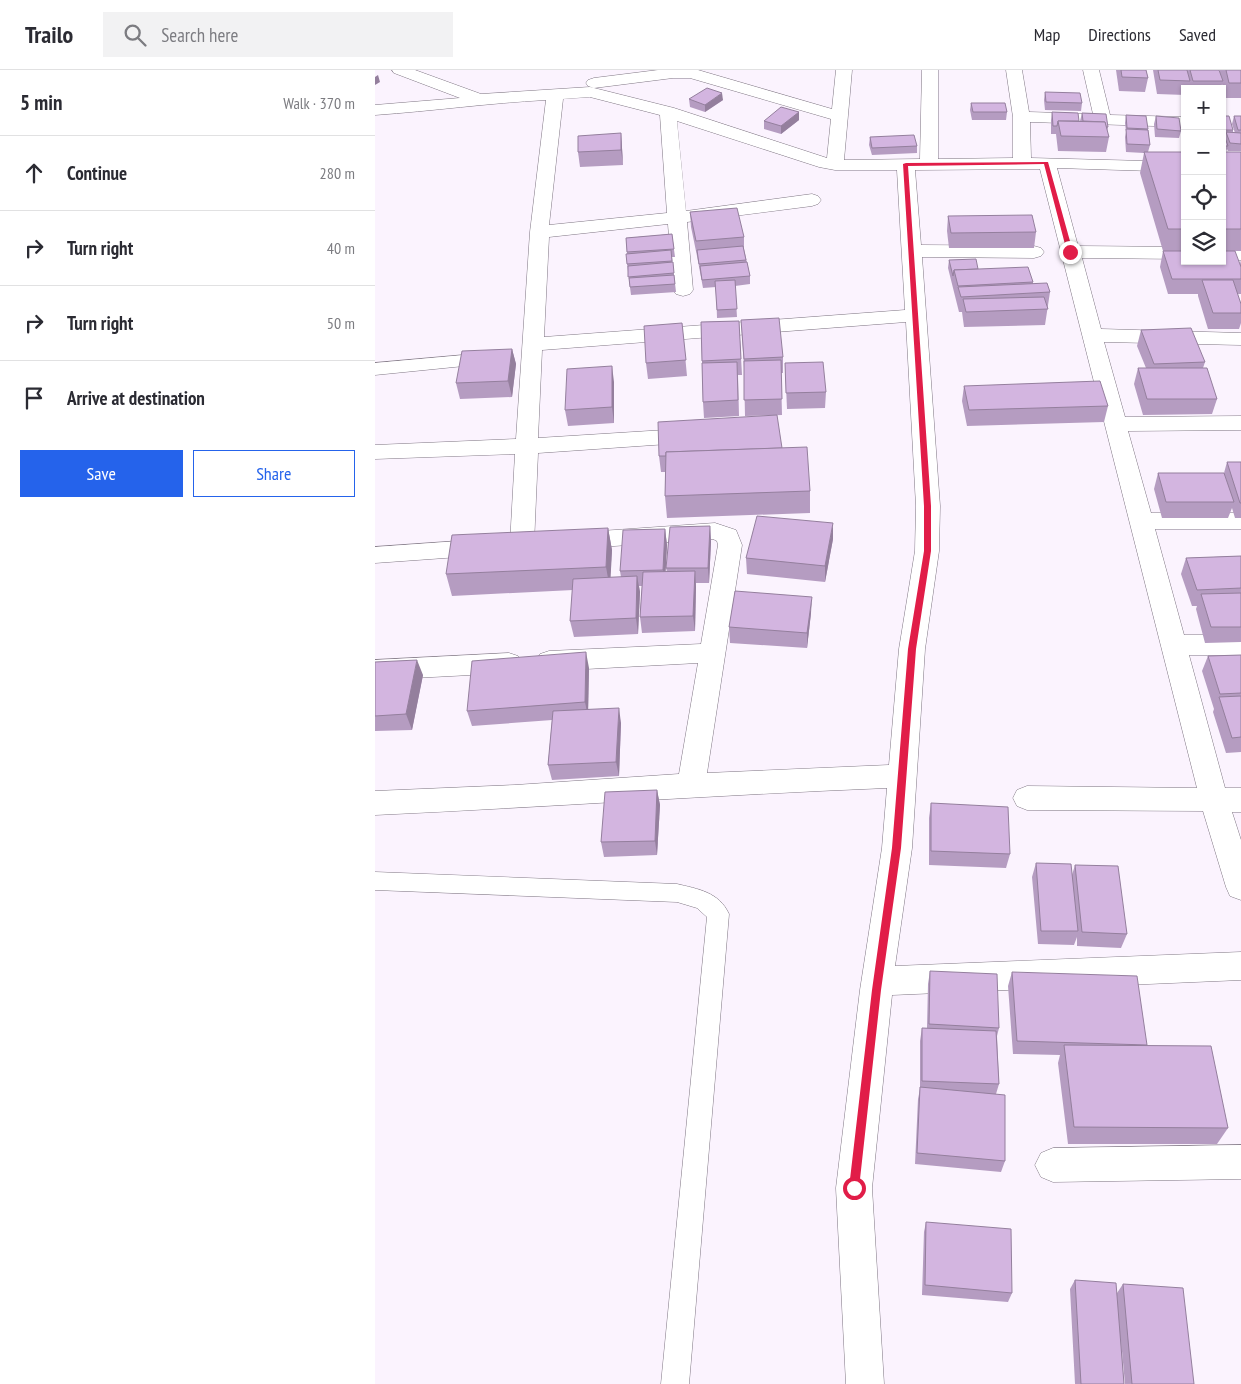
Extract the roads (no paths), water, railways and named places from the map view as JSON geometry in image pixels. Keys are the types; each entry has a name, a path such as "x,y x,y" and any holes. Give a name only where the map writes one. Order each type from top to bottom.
{"street":[{"path":"400,70 479,99"},
{"path":"835,165 844,70"},
{"path":"865,1384 854,1188 878,981 897,848 912,649 927,551 928,506 911,251 917,164 930,70"},
{"path":"1014,70 1021,117 1022,163"},
{"path":"1091,70 1103,120"},
{"path":"375,110 447,105 479,99 555,93 589,83 673,73 691,74 841,117"},
{"path":"589,83 668,112 819,162 835,165 1047,163 1181,167"},
{"path":"538,543 527,446 539,232 555,93"},
{"path":"668,112 683,290"},
{"path":"1021,117 1181,122"},
{"path":"1047,163 1173,645 1227,800 1241,887"},
{"path":"539,232 676,218 812,200"},
{"path":"911,251 1034,252"},
{"path":"1070,252 1181,253"},
{"path":"1226,254 1241,254"},
{"path":"375,369 532,349 916,315"},
{"path":"1092,336 1241,339"},
{"path":"1115,424 1241,423"},
{"path":"375,452 527,446 714,434"},
{"path":"1140,521 1241,522"},
{"path":"375,555 715,531 727,536 731,545 691,785"},
{"path":"1173,645 1241,645"},
{"path":"375,670 713,653"},
{"path":"375,803 515,797 691,785 903,776"},
{"path":"1027,798 1227,800"},
{"path":"878,981 1241,966"},
{"path":"1053,1165 1241,1162"}],"lane":[{"path":"375,881 677,893 704,900 718,914 675,1384"}]}
